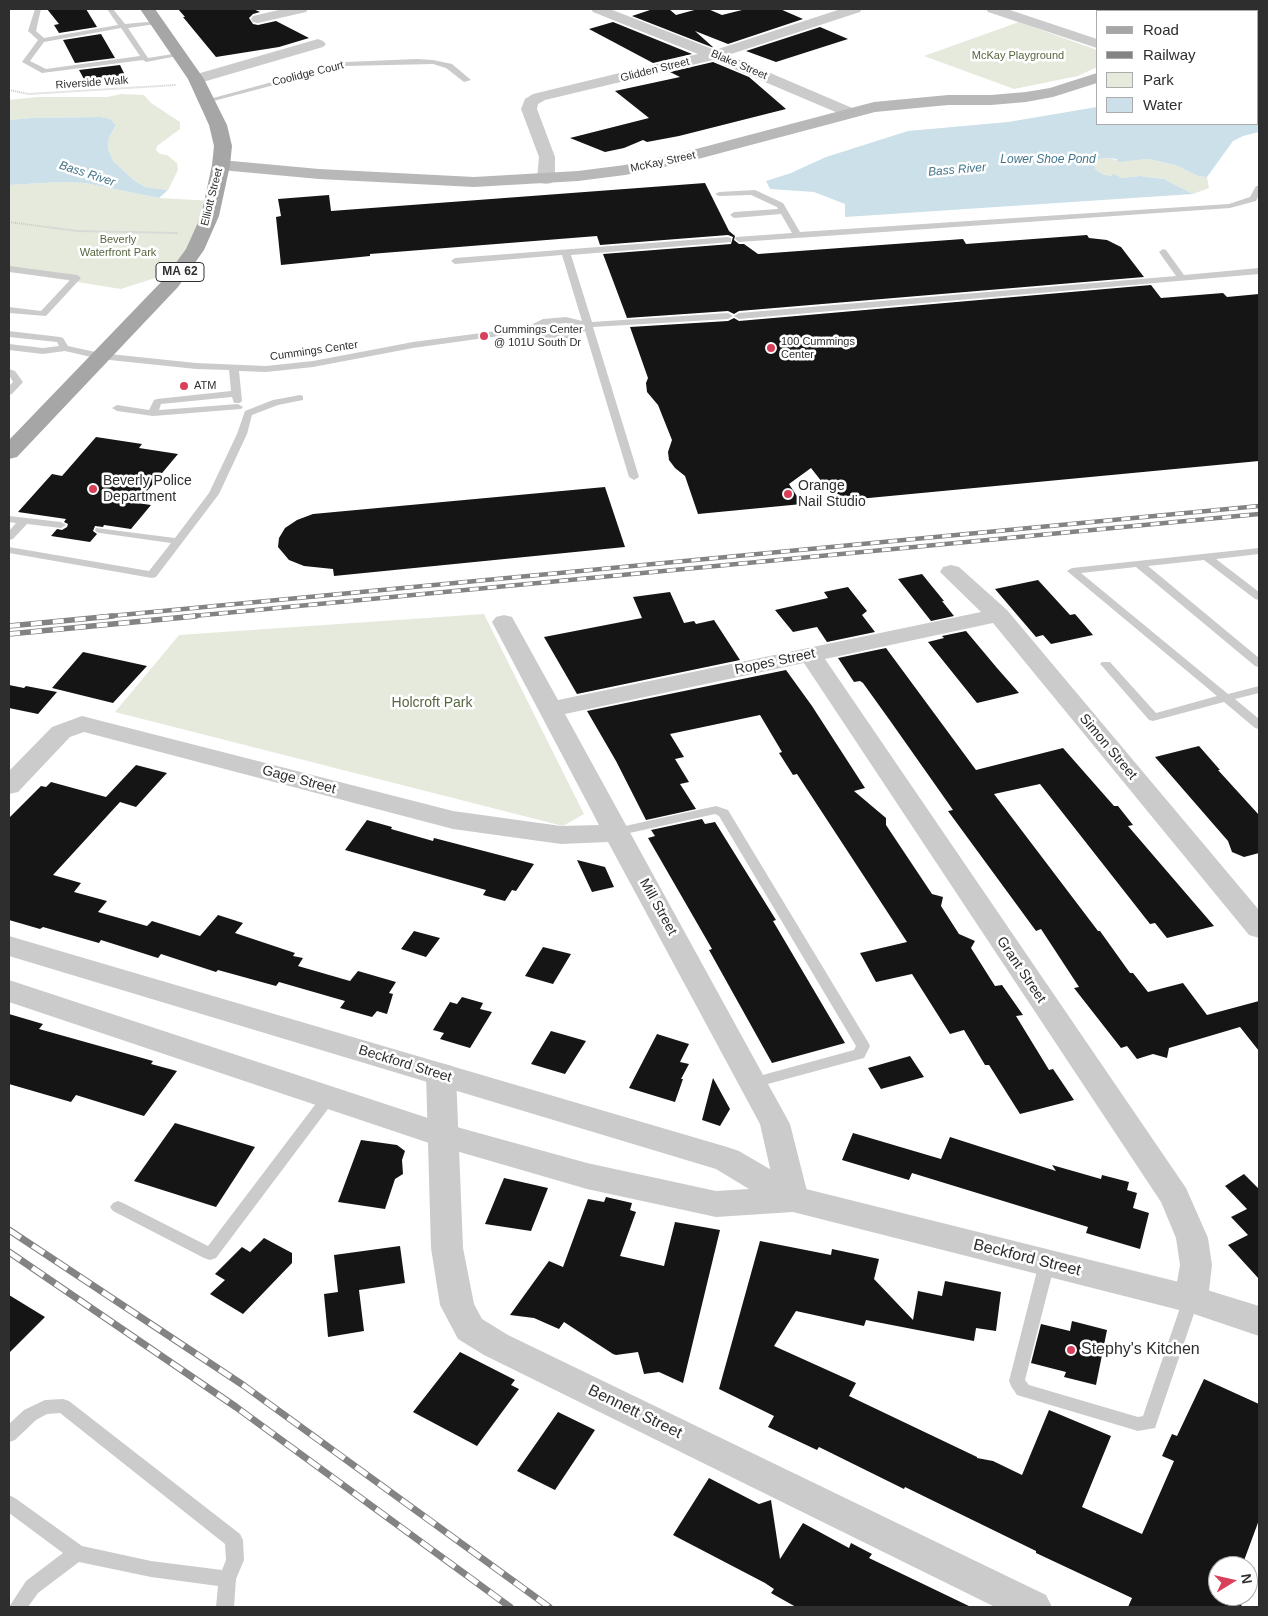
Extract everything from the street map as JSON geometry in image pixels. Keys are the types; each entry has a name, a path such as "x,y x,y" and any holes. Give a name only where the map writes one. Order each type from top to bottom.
{"main road":[{"name":"Elliott Street","path":"9,452 183,269 203,234 214,201 221,165 222,146 218,125 196,79 151,15"},
{"name":"McKay Street","path":"221,165 400,179 474,182 546,179 625,170 683,158 874,107 911,103 1026,97 1053,92 1096,78"}],"street":[{"path":"258,19 301,9"},
{"name":"Blake Street","path":"598,9 714,55 851,113"},
{"name":"Glidden Street","path":"546,179 547,157 529,110 531,102 539,97 714,55 855,9"},
{"path":"993,9 1096,44"},
{"name":"Coolidge Court","path":"196,79 318,44"},
{"name":"Simon Street","path":"951,572 999,615 1259,928"},
{"name":"Ropes Street","path":"552,709 999,615"},
{"name":"Mill Street","path":"504,622 775,1124 793,1199"},
{"name":"Grant Street","path":"810,655 1174,1197 1192,1238 1196,1265 1191,1299"},
{"name":"Gage Street","path":"9,786 61,732 82,724 453,820 561,835 616,832"},
{"name":"Beckford Street","path":"9,946 727,1160 793,1199 1191,1299 1259,1320"},
{"name":"Beckford Street","path":"9,991 443,1135 587,1176 716,1204 793,1199"},
{"name":"Bennett Street","path":"441,1074 447,1248 457,1305 470,1329 496,1345 1033,1607"}],"lane":[{"path":"38,9 32,31 42,40"},
{"path":"110,9 144,58"},
{"path":"151,15 123,26 42,40 26,62 45,71 179,55"},
{"name":"Coolidge Court","path":"206,101 346,64 433,62 449,66 467,80"},
{"path":"739,240 1230,206 1256,199 1259,188"},
{"path":"719,194 752,192 780,205 798,235"},
{"path":"734,214 783,211"},
{"path":"454,261 728,240"},
{"path":"1163,252 1183,279"},
{"path":"566,253 634,477"},
{"path":"9,269 78,278 43,314 9,310"},
{"path":"739,316 1259,271"},
{"path":"529,329 547,337 570,335 589,325 728,316"},
{"name":"Cummings Center","path":"65,348 100,356 234,369 266,369 313,364 413,345 529,329 543,322 566,320 589,325"},
{"path":"9,334 60,340 65,348 43,351 9,347"},
{"path":"234,369 235,394 238,407"},
{"path":"9,372 12,372 18,382 9,392"},
{"path":"153,413 157,402 235,394"},
{"path":"248,413 276,402 300,398"},
{"path":"117,408 153,413 238,407 248,413"},
{"path":"9,550 152,575 214,494 242,434 248,413"},
{"path":"9,519 61,525"},
{"path":"9,537 24,521"},
{"path":"100,530 178,541"},
{"path":"1259,551 1072,571 1259,725"},
{"path":"1206,556 1259,596"},
{"path":"1139,564 1259,664"},
{"path":"1106,664 1153,716 1259,688"},
{"path":"616,832 716,810 724,813 863,1046 859,1054 753,1083"},
{"path":"118,1208 210,1254 329,1097"},
{"path":"1047,1263 1017,1382 1023,1390 1138,1424 1149,1423 1191,1299"},
{"path":"9,1434 30,1414 46,1407 63,1406 234,1540 235,1560 227,1579 225,1607"},
{"path":"9,1503 77,1553 151,1569 227,1579"},
{"path":"18,1607 32,1587 77,1553"}],"path":[{"name":"Riverside Walk","path":"9,90 29,94 177,85"},
{"path":"9,222 77,231 203,234"}],"green space":[{"name":"McKay Playground","path":"1019,22 1096,50 1096,67 1078,76 1014,89 924,56"},
{"path":"121,94 144,95 151,103 180,122 180,129 157,146 156,150 160,154 167,155 177,163 178,170 168,190 145,187 135,181 114,162 108,149 109,137 116,125 110,119 101,117 9,120 9,100 36,97 107,97"},
{"path":"1107,158 1122,161 1148,159 1175,165 1198,176 1207,177 1209,188 1193,194 1164,179 1140,176 1121,178 1102,174 1093,165 1099,159"},
{"name":"Beverly Waterfront Park","path":"60,182 85,183 159,198 214,201 183,269 121,289 9,271 9,185"},
{"name":"Holcroft Park","path":"484,614 584,814 563,826 115,712 179,635"}],"water":[{"name":"Lower Shoe Pond","path":"1096,107 1096,125 1258,125 1258,112 1259,132 1233,141 1207,177 1198,176 1175,165 1148,159 1118,162 1117,159 1107,158 1094,162 1095,169 1102,174 1111,176 1114,174 1121,178 1140,176 1164,179 1193,194 845,217 845,204 814,192 770,189 766,181 791,173 826,157 908,131 1008,122"},
{"name":"Bass River","path":"101,117 110,119 116,125 109,137 108,149 114,162 135,181 145,187 168,190 159,198 85,183 60,182 9,185 9,120"}],"building":[{"path":"47,9 86,9 97,27 59,33 54,25 59,24"},
{"path":"178,9 253,9 260,12 253,14 249,18 253,24 258,25 276,21 309,38 279,47 216,57"},
{"path":"653,9 669,9 676,15 698,9 708,9 722,15 746,9 780,9 803,19 728,44 695,31 714,48 632,16"},
{"path":"613,22 692,54 653,63 589,29"},
{"path":"820,27 848,39 776,62 746,51"},
{"path":"101,34 115,58 75,63 63,40"},
{"path":"713,62 749,77 786,109 679,136 647,142 643,140 624,148 605,152 570,138 649,118 615,91 680,77 670,72"},
{"path":"120,65 125,75 85,81 79,70"},
{"path":"705,183 729,231 735,236 734,240 739,244 744,244 758,254 963,239 966,244 1087,235 1089,238 1107,240 1121,247 1144,277 739,311 734,314 728,311 627,318 603,254 731,244 733,237 728,235 600,245 597,236 370,254 370,256 281,265 276,217 281,216 278,199 329,195 331,211"},
{"name":"100 Cummings Center","path":"1151,285 1161,298 1223,293 1227,297 1259,294 1259,461 837,501 811,468 789,484 802,504 698,514 685,476 669,460 668,452 672,440 658,405 647,392 646,383 648,378 630,327 728,321 734,318 739,321"},
{"name":"Beverly Police Department","path":"96,437 142,444 139,448 178,454 137,503 151,505 131,529 104,525 103,527 95,526 93,531 97,534 90,542 51,536 57,529 62,530 67,527 68,524 64,522 66,519 18,512 52,474 62,476"},
{"path":"605,487 625,547 334,576 333,569 304,566 289,560 278,547 279,538 285,528 297,520 313,514"},
{"path":"922,574 954,616 931,621 898,579"},
{"path":"1038,580 1070,615 1075,614 1093,635 1051,644 1043,635 1036,637 995,589"},
{"path":"848,587 867,611 862,615 875,632 827,642 817,627 793,632 775,610 828,598 824,592"},
{"path":"670,592 684,623 694,621 696,624 714,620 740,660 577,694 544,637 642,618 633,597"},
{"path":"966,631 1019,693 977,703 928,642 944,638 942,636"},
{"path":"886,648 976,770 1063,748 1114,806 1118,806 1133,825 1128,826 1214,926 1167,938 1155,923 1150,924 1040,784 994,794 1098,931 1100,931 1130,973 1133,973 1148,992 1183,983 1207,1015 1259,1001 1259,1051 1240,1027 1169,1048 1167,1058 1153,1054 1137,1059 1127,1046 1121,1048 1074,988 1079,987 1041,929 1036,931 948,811 953,810 863,683 860,681 854,682 838,658"},
{"path":"83,652 147,666 113,703 52,688"},
{"path":"786,670 812,706 865,788 854,791 886,818 886,825 932,894 943,897 941,906 959,934 975,941 971,948 995,986 1002,985 1023,1015 1016,1016 1049,1070 1053,1069 1074,1100 1020,1114 989,1065 985,1065 964,1030 950,1034 912,974 876,982 860,953 907,942 797,774 793,775 779,753 782,752 760,715 670,734 684,757 675,759 689,782 680,784 696,809 646,820 616,761 587,711"},
{"path":"9,685 57,692 38,714 9,708"},
{"path":"1199,746 1259,815 1259,853 1244,857 1232,852 1228,841 1155,757"},
{"path":"136,765 167,773 136,807 120,802 53,875 81,883 74,892 107,901 98,912 147,926 152,921 200,936 218,915 243,923 235,933 295,953 293,956 303,958 298,966 350,981 358,971 396,982 389,993 393,994 387,1014 377,1011 372,1017 340,1008 345,1001 279,982 276,986 218,970 216,972 161,954 158,958 101,940 99,943 43,927 40,929 9,920 9,818 41,786 46,787 51,782 106,797"},
{"path":"702,819 705,824 715,822 776,920 773,921 845,1043 772,1063 709,950 712,949 648,838 655,836 651,830"},
{"path":"367,820 433,841 434,838 534,864 516,891 512,890 505,901 483,895 486,890 345,850"},
{"path":"577,860 605,867 614,887 592,892"},
{"path":"414,931 440,938 426,957 401,949"},
{"path":"543,947 571,954 553,984 525,976"},
{"path":"462,997 483,1003 480,1009 492,1012 470,1048 440,1039 444,1033 433,1030 450,1002 457,1004"},
{"path":"9,1014 43,1024 39,1029 153,1061 151,1064 177,1071 144,1116 76,1095 71,1102 9,1084"},
{"path":"551,1031 586,1041 565,1074 531,1064"},
{"path":"657,1034 689,1044 680,1062 689,1064 681,1079 683,1079 675,1102 629,1088"},
{"path":"910,1056 924,1077 881,1089 868,1068"},
{"path":"713,1078 730,1109 720,1126 702,1120"},
{"path":"175,1123 255,1147 216,1207 134,1181"},
{"path":"853,1133 941,1159 950,1137 1056,1171 1052,1165 1101,1179 1102,1175 1129,1182 1127,1190 1137,1193 1133,1208 1149,1213 1140,1249 1086,1233 1088,1227 912,1173 909,1180 842,1160"},
{"path":"361,1140 397,1145 405,1151 402,1160 403,1174 395,1179 385,1209 338,1202"},
{"path":"1244,1174 1259,1189 1259,1279 1228,1245 1248,1235 1231,1217 1247,1209 1225,1186"},
{"path":"504,1178 548,1188 531,1231 485,1224"},
{"path":"606,1197 632,1203 630,1210 636,1212 620,1256 664,1266 675,1222 720,1230 683,1383 659,1372 644,1374 638,1352 613,1354 564,1322 559,1329 534,1318 510,1315 549,1261 563,1267 588,1199 604,1202"},
{"path":"264,1238 292,1253 292,1263 243,1314 210,1294 225,1280 215,1274 242,1247 250,1252"},
{"path":"760,1241 831,1255 832,1249 879,1259 874,1279 913,1320 918,1291 942,1296 945,1281 1001,1292 996,1331 976,1328 974,1341 866,1320 864,1326 796,1311 774,1346 856,1383 849,1396 977,1458 993,1461 1022,1475 1049,1410 1111,1436 1082,1507 1142,1534 1174,1461 1162,1456 1172,1434 1177,1436 1204,1379 1259,1404 1259,1520 1246,1556 1208,1556 1208,1606 1241,1607 1128,1607 1132,1598 1036,1553 1036,1551 905,1487 904,1489 819,1447 817,1450 768,1427 774,1416 719,1389"},
{"path":"400,1246 405,1283 359,1290 364,1331 328,1337 324,1294 338,1292 334,1255"},
{"path":"9,1295 45,1317 9,1353"},
{"path":"1072,1321 1107,1330 1096,1385 1064,1377 1066,1372 1031,1363 1041,1324 1070,1331"},
{"path":"460,1352 515,1380 511,1385 519,1389 477,1446 413,1412"},
{"path":"558,1412 595,1430 555,1490 517,1471"},
{"path":"709,1478 759,1504 771,1500 780,1559 803,1523 849,1548 851,1543 872,1554 869,1558 971,1607 796,1607 771,1593 774,1589 765,1583 673,1535"}],"railway":[{"path":"100,617 1259,506"},
{"path":"183,617 1259,514"},
{"path":"9,626 113,616"},
{"path":"9,634 196,616"},
{"path":"9,1230 243,1385 549,1607"},
{"path":"9,1252 236,1407 510,1607"}],"place":[{"name":"Cummings Center @ 101U South Dr","path":"484,336"},
{"name":"100 Cummings Center","path":"771,348"},
{"name":"ATM","path":"184,386"},
{"name":"Beverly Police Department","path":"93,489"},
{"name":"Orange Nail Studio","path":"788,494"},
{"name":"Stephy's Kitchen","path":"1071,1350"}]}
